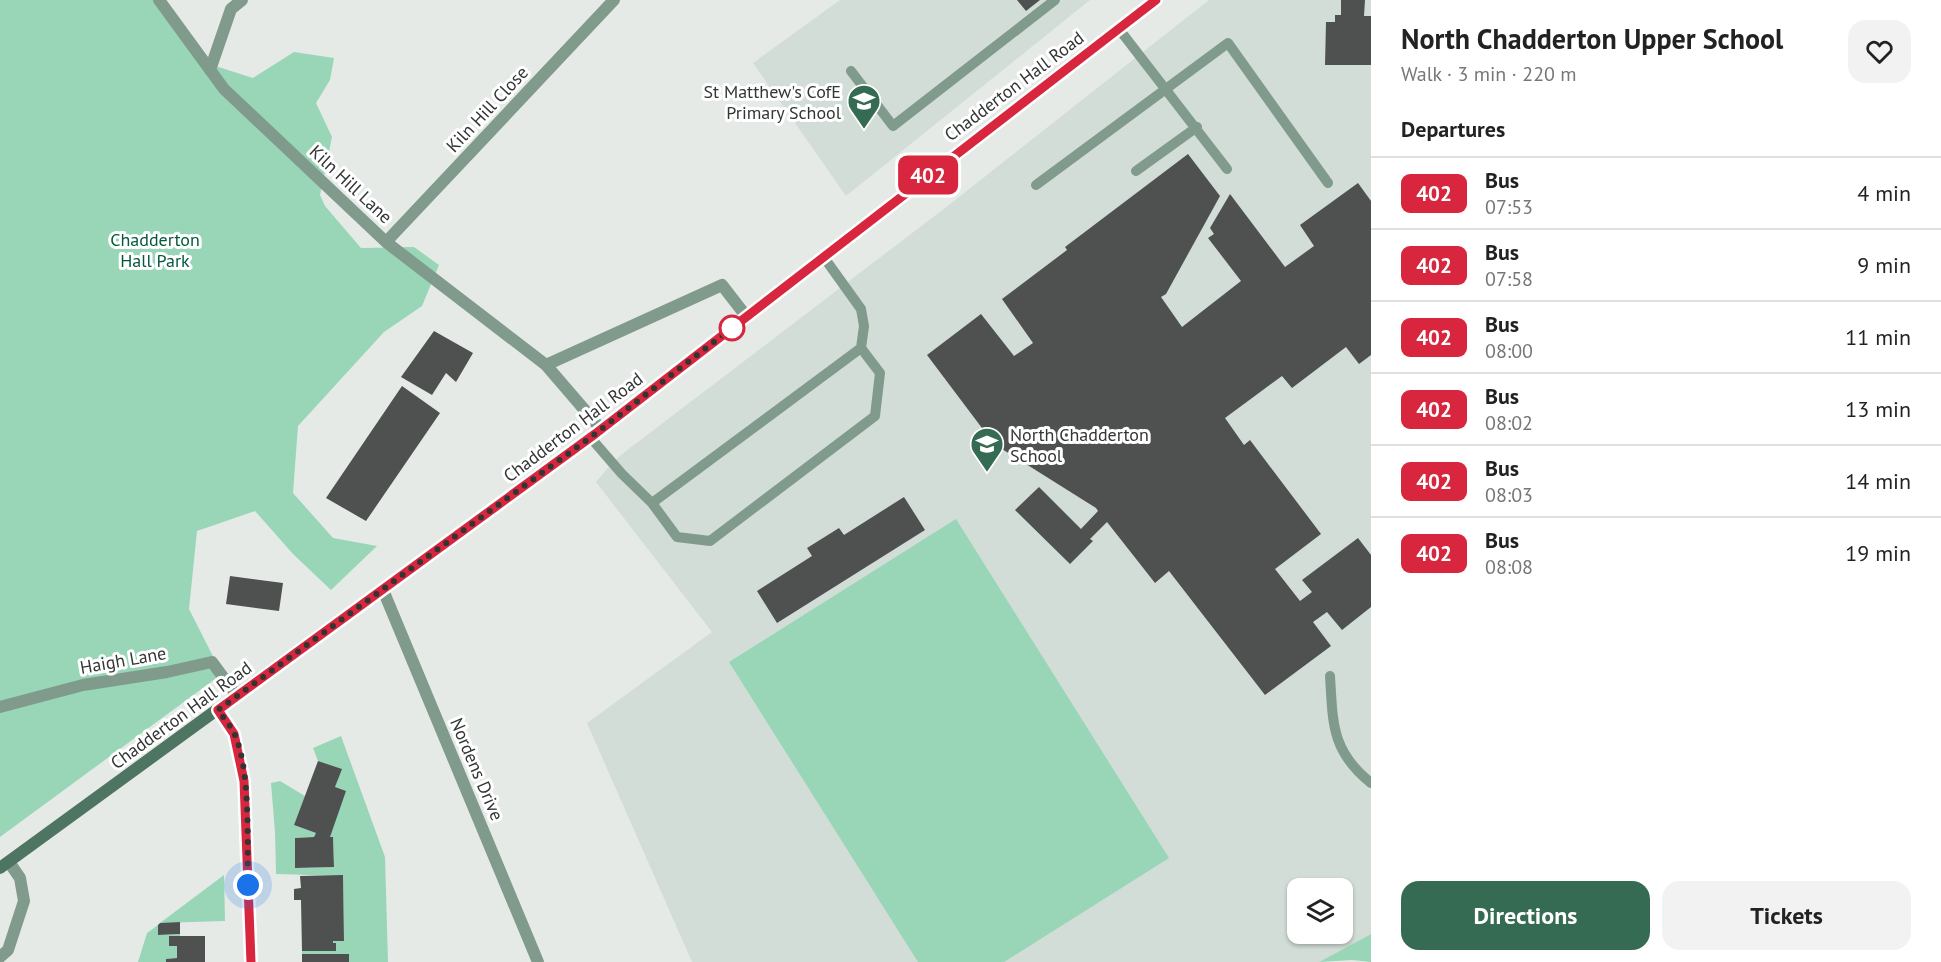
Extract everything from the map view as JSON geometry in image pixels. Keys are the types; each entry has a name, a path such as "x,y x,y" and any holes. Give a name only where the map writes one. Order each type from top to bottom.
{"main road":[{"name":"Chadderton Hall Road","path":"4,865 601,429 1156,0"},
{"path":"218,710 234,734 244,781 251,962"}],"street":[{"name":"Kiln Hill Lane","path":"159,0 224,89 387,242 546,365 601,429"},
{"path":"210,70 231,9 242,0"},
{"name":"Kiln Hill Close","path":"387,242 614,0"},
{"path":"546,365 722,285 746,316"},
{"name":"Nordens Drive","path":"383,590 538,962"},
{"name":"Haigh Lane","path":"0,707 83,685 167,672 212,662 237,696"},
{"path":"0,957 8,950 24,901 20,878 4,865"}],"lane":[{"path":"851,71 893,126 1055,0"},
{"path":"1119,28 1227,169"},
{"path":"1036,185 1228,43 1328,183"},
{"path":"1136,171 1197,127"},
{"path":"590,437 622,474 652,503 677,537 710,541 875,416 880,373 861,348 864,326 861,309 823,256"},
{"path":"652,503 861,348"},
{"path":"1330,676 1335,736 1343,753 1360,774 1371,783"}],"shaded area":[{"name":"St Matthew's CofE Primary School","path":"840,0 1090,0 846,196 753,63"},
{"name":"North Chadderton School","path":"1209,0 1371,0 1371,934 1353,944 1353,878 1287,878 1287,944 1352,944 1319,962 692,962 587,723 712,632 596,482 626,451 945,208"}],"green space":[{"name":"Chadderton Hall Park","path":"0,0 163,0 206,63 253,78 294,52 334,58 330,80 316,103 332,137 320,195 325,206 361,248 414,247 439,265 422,306 384,332 298,426 293,493 333,538 377,546 331,590 293,554 255,511 197,531 189,609 222,674 0,837"},
{"path":"956,519 1169,858 1004,962 918,962 729,662"},
{"path":"341,736 385,857 388,962 349,962 348,954 302,954 302,951 336,951 336,944 333,941 344,940 343,876 276,874 271,783 280,781 305,796 294,825 316,833 314,837 295,838 295,868 334,867 333,837 330,837 335,787 341,769 318,761 313,748"},
{"path":"224,875 225,921 160,923"},
{"path":"158,925 158,935 180,934 180,936 169,937 169,946 177,946 177,958 166,959 166,962 138,962 147,933"},
{"path":"1371,934 1371,962 1352,960 1319,962 1353,944"}],"building":[{"path":"1017,0 1040,0 1026,11"},
{"path":"1341,0 1365,0 1364,16 1371,16 1371,65 1325,65 1326,22 1335,22 1335,15 1341,15"},
{"path":"1188,154 1220,196 1166,294 1161,297 1182,327 1241,281 1208,238 1214,234 1210,228 1230,194 1285,267 1314,246 1300,225 1358,183 1371,201 1371,355 1359,364 1346,347 1292,388 1282,376 1225,418 1244,445 1250,440 1321,534 1275,569 1300,601 1312,592 1302,580 1358,538 1371,555 1371,607 1342,630 1327,612 1313,622 1331,646 1265,695 1169,571 1155,583 1107,522 1090,539 1093,541 1070,564 1015,510 1039,487 1081,529 1098,511 994,444 927,355 981,314 1014,356 1033,343 1002,299 1067,250 1065,247"},
{"path":"434,331 473,353 456,382 446,373 432,395 401,377"},
{"path":"402,386 440,413 366,521 326,498"},
{"path":"904,497 925,530 777,623 757,591 812,556 807,548 839,528 844,535"},
{"path":"230,576 283,583 279,611 226,604"},
{"path":"318,761 342,769 335,787 346,791 330,837 333,837 334,867 295,868 295,838 314,837 316,833 294,825"},
{"path":"343,875 344,941 333,941 336,943 336,951 302,951 301,900 294,900 294,889 301,888 300,876"},
{"path":"180,922 180,934 158,935 160,923"},
{"path":"169,936 205,936 205,962 166,962 166,959 177,958 177,946 169,946"},
{"path":"302,954 349,954 349,962 302,962"}],"bus line":[{"name":"402","path":"251,962 244,781 234,734 218,710 595,434 1156,0"}],"place":[{"name":"St Matthew's CofE Primary School","path":"864,130"},
{"name":"North Chadderton School","path":"987,473"}],"route":[{"path":"248,885 244,781 240,754 234,734 218,710 595,434 732,328"}]}
